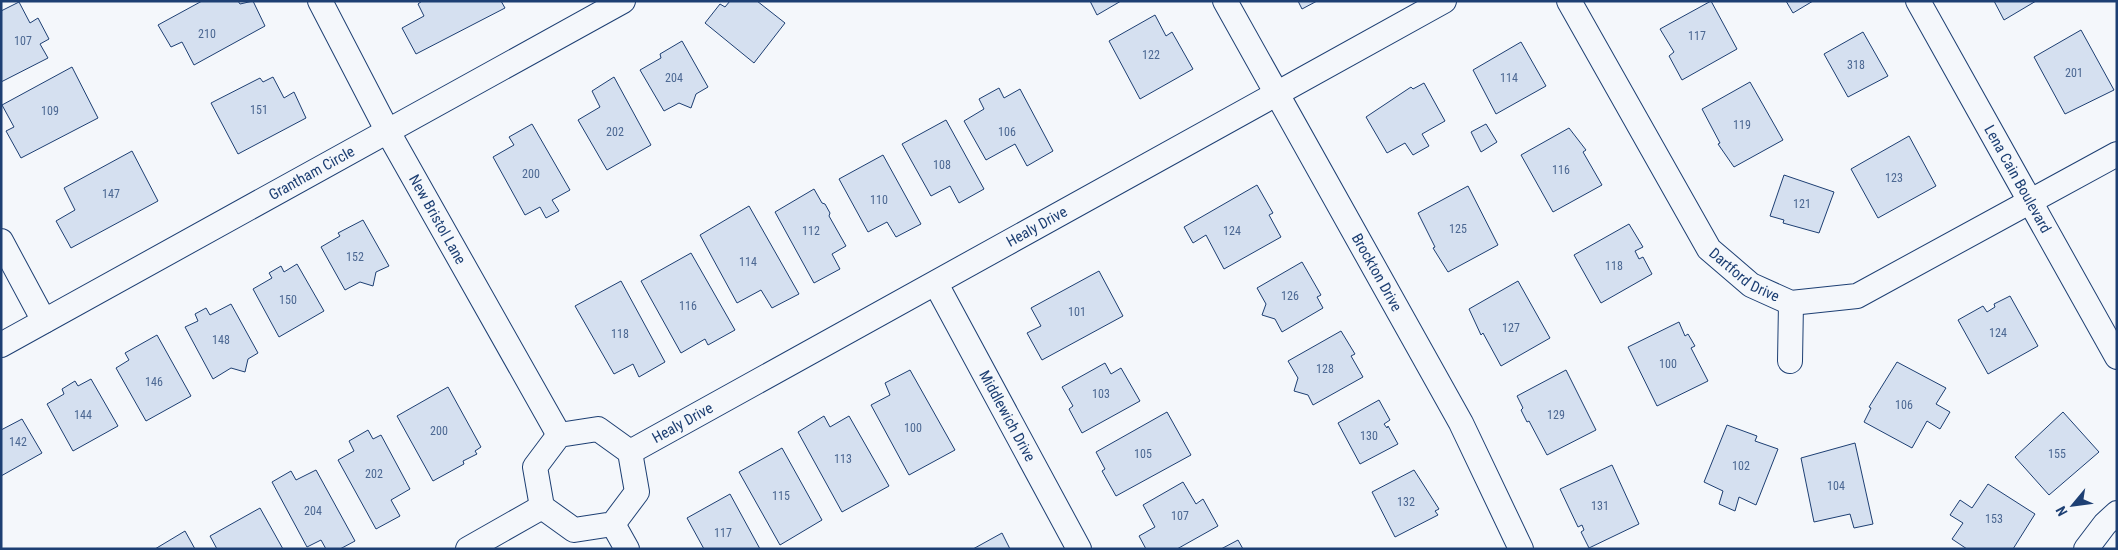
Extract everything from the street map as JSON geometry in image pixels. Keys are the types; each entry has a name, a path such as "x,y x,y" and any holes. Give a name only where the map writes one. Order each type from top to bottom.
{"street":[{"name":"New Bristol Lane","path":"320,1 388,132 558,435"},
{"name":"Grantham Circle","path":"1,345 623,1"},
{"name":"Brockton Drive","path":"1225,1 1461,424 1521,549"},
{"name":"Healy Drive","path":"630,452 1444,1"},
{"name":"Dartford Drive","path":"1569,1 1709,249 1751,284 1791,303 1857,296 2117,154"},
{"name":"Lena Cain Boulevard","path":"1918,1 2117,357"},
{"path":"1,241 44,321"},
{"name":"Middlewich Drive","path":"936,284 1079,549"},
{"path":"1790,361 1791,303"},
{"path":"598,429 630,452 637,492 614,524 574,530 542,507 535,467 558,435 598,429"},
{"path":"468,549 542,507"},
{"path":"2086,549 2105,524 2117,513"},
{"path":"614,524 627,549"}],"building":[{"path":"202,1 238,1 240,4 253,1 265,26 194,65 182,42 171,47 158,25"},
{"path":"422,1 501,1 505,8 416,54 402,28 424,16 418,4"},
{"path":"730,1 757,1 785,23 754,63 705,23 720,4 725,7"},
{"path":"1090,1 1121,1 1097,15"},
{"path":"1298,1 1317,1 1302,9"},
{"path":"1711,1 1737,49 1682,80 1669,56 1674,52 1660,29"},
{"path":"1786,1 1813,1 1793,13"},
{"path":"1994,1 2036,1 2004,20"},
{"path":"19,2 30,23 38,18 49,39 40,44 48,58 1,82 1,11"},
{"path":"1155,15 1166,36 1172,32 1193,69 1140,99 1109,41"},
{"path":"2081,30 2114,90 2065,114 2034,57"},
{"path":"1863,32 1888,76 1848,97 1824,54"},
{"path":"682,41 708,87 696,94 691,108 679,103 664,111 640,70 661,58 660,54"},
{"path":"1521,42 1546,86 1496,114 1473,70"},
{"path":"72,67 98,118 21,158 6,131 14,127 2,105"},
{"path":"273,77 284,98 294,92 306,118 238,154 211,103 260,78 263,82"},
{"path":"614,77 651,145 607,170 578,120 600,107 592,91"},
{"path":"1750,82 1783,140 1734,167 1718,144 1720,143 1702,109"},
{"path":"1424,83 1445,121 1422,134 1429,146 1413,155 1405,143 1387,153 1366,117 1411,87 1413,89"},
{"path":"999,88 1004,98 1020,89 1053,151 1027,166 1015,144 986,160 964,121 984,109 979,99"},
{"path":"946,120 984,189 959,203 950,186 931,196 902,144"},
{"path":"532,124 570,190 552,200 559,211 546,218 540,207 525,215 493,157 514,145 509,137"},
{"path":"1486,124 1497,142 1481,152 1471,132"},
{"path":"1569,128 1586,150 1583,152 1602,185 1553,212 1521,155"},
{"path":"1909,136 1936,186 1878,218 1851,169"},
{"path":"132,151 158,201 71,248 56,221 75,210 64,188"},
{"path":"883,155 921,224 896,237 887,222 868,232 839,179"},
{"path":"1784,175 1834,192 1819,233 1783,223 1784,220 1770,216"},
{"path":"1257,185 1273,213 1269,215 1281,237 1224,269 1206,235 1193,243 1184,227"},
{"path":"1468,186 1498,245 1448,272 1433,248 1435,247 1418,213"},
{"path":"814,189 822,203 825,204 830,213 829,216 846,246 832,254 840,269 814,283 775,212"},
{"path":"749,206 799,294 772,308 761,290 737,303 700,235"},
{"path":"363,220 389,266 376,272 373,286 360,282 345,290 321,247 340,236 338,233"},
{"path":"1629,224 1643,247 1635,251 1639,259 1643,257 1652,274 1601,303 1574,255"},
{"path":"691,253 735,330 708,345 705,339 681,353 641,281"},
{"path":"1302,262 1321,295 1317,297 1323,308 1282,332 1275,319 1262,315 1266,304 1257,288"},
{"path":"297,264 324,311 279,337 253,289 272,278 269,273 281,266 284,272"},
{"path":"1099,271 1123,316 1042,360 1027,333 1041,326 1031,308"},
{"path":"621,281 665,362 639,377 633,364 614,374 575,306"},
{"path":"1518,281 1550,338 1501,366 1483,333 1481,335 1469,309"},
{"path":"2010,296 2038,346 1988,374 1958,320 1983,306 1987,312 1995,307 1994,304"},
{"path":"231,304 258,353 248,359 245,372 231,368 213,379 185,327 198,321 195,314 206,308 210,315"},
{"path":"1679,322 1685,336 1688,334 1695,346 1691,348 1708,381 1657,406 1628,347"},
{"path":"1341,331 1355,354 1351,356 1363,377 1313,405 1308,395 1294,391 1298,378 1288,361"},
{"path":"157,335 191,396 146,421 116,368 129,360 125,353"},
{"path":"1897,362 1946,388 1936,404 1950,412 1940,429 1927,421 1912,448 1864,422 1871,408 1869,407"},
{"path":"1105,363 1111,374 1121,368 1140,401 1082,433 1069,409 1073,406 1062,387"},
{"path":"910,370 955,450 909,475 871,405 890,395 885,383"},
{"path":"1566,370 1596,430 1547,455 1529,421 1527,422 1517,396"},
{"path":"91,379 118,426 73,451 47,404 64,394 62,389 75,381 78,386"},
{"path":"448,387 481,447 475,451 477,454 463,461 464,464 433,481 397,416"},
{"path":"1379,400 1390,420 1384,424 1387,428 1388,426 1398,444 1360,464 1338,423"},
{"path":"1167,412 1191,455 1116,496 1102,471 1105,469 1096,452"},
{"path":"2063,412 2099,452 2049,495 2015,457"},
{"path":"824,416 830,427 849,416 889,486 842,512 798,432"},
{"path":"22,419 42,453 1,476 1,430"},
{"path":"1727,425 1757,436 1755,441 1778,449 1756,505 1739,497 1735,511 1719,504 1723,491 1704,482"},
{"path":"368,430 373,439 381,435 410,489 391,500 400,516 376,529 338,460 354,451 349,441"},
{"path":"1855,443 1873,524 1854,528 1850,514 1814,522 1801,458"},
{"path":"782,448 822,520 780,545 739,472"},
{"path":"1612,465 1639,524 1589,548 1581,532 1584,530 1582,525 1578,527 1560,489"},
{"path":"316,470 355,541 340,549 326,549 321,540 307,547 272,482 291,471 296,480"},
{"path":"1414,470 1439,509 1435,511 1438,515 1395,537 1372,492"},
{"path":"1183,482 1196,504 1203,499 1218,526 1177,549 1146,549 1139,536 1155,527 1143,505"},
{"path":"1988,484 2035,514 2013,549 1967,549 1952,539 1963,523 1950,515 1960,500 1972,508"},
{"path":"730,494 760,549 704,549 687,518"},
{"path":"260,508 283,549 217,549 210,536"},
{"path":"185,531 195,549 155,549"},
{"path":"1002,533 1010,549 973,549"},
{"path":"1238,540 1243,549 1221,549"}]}
